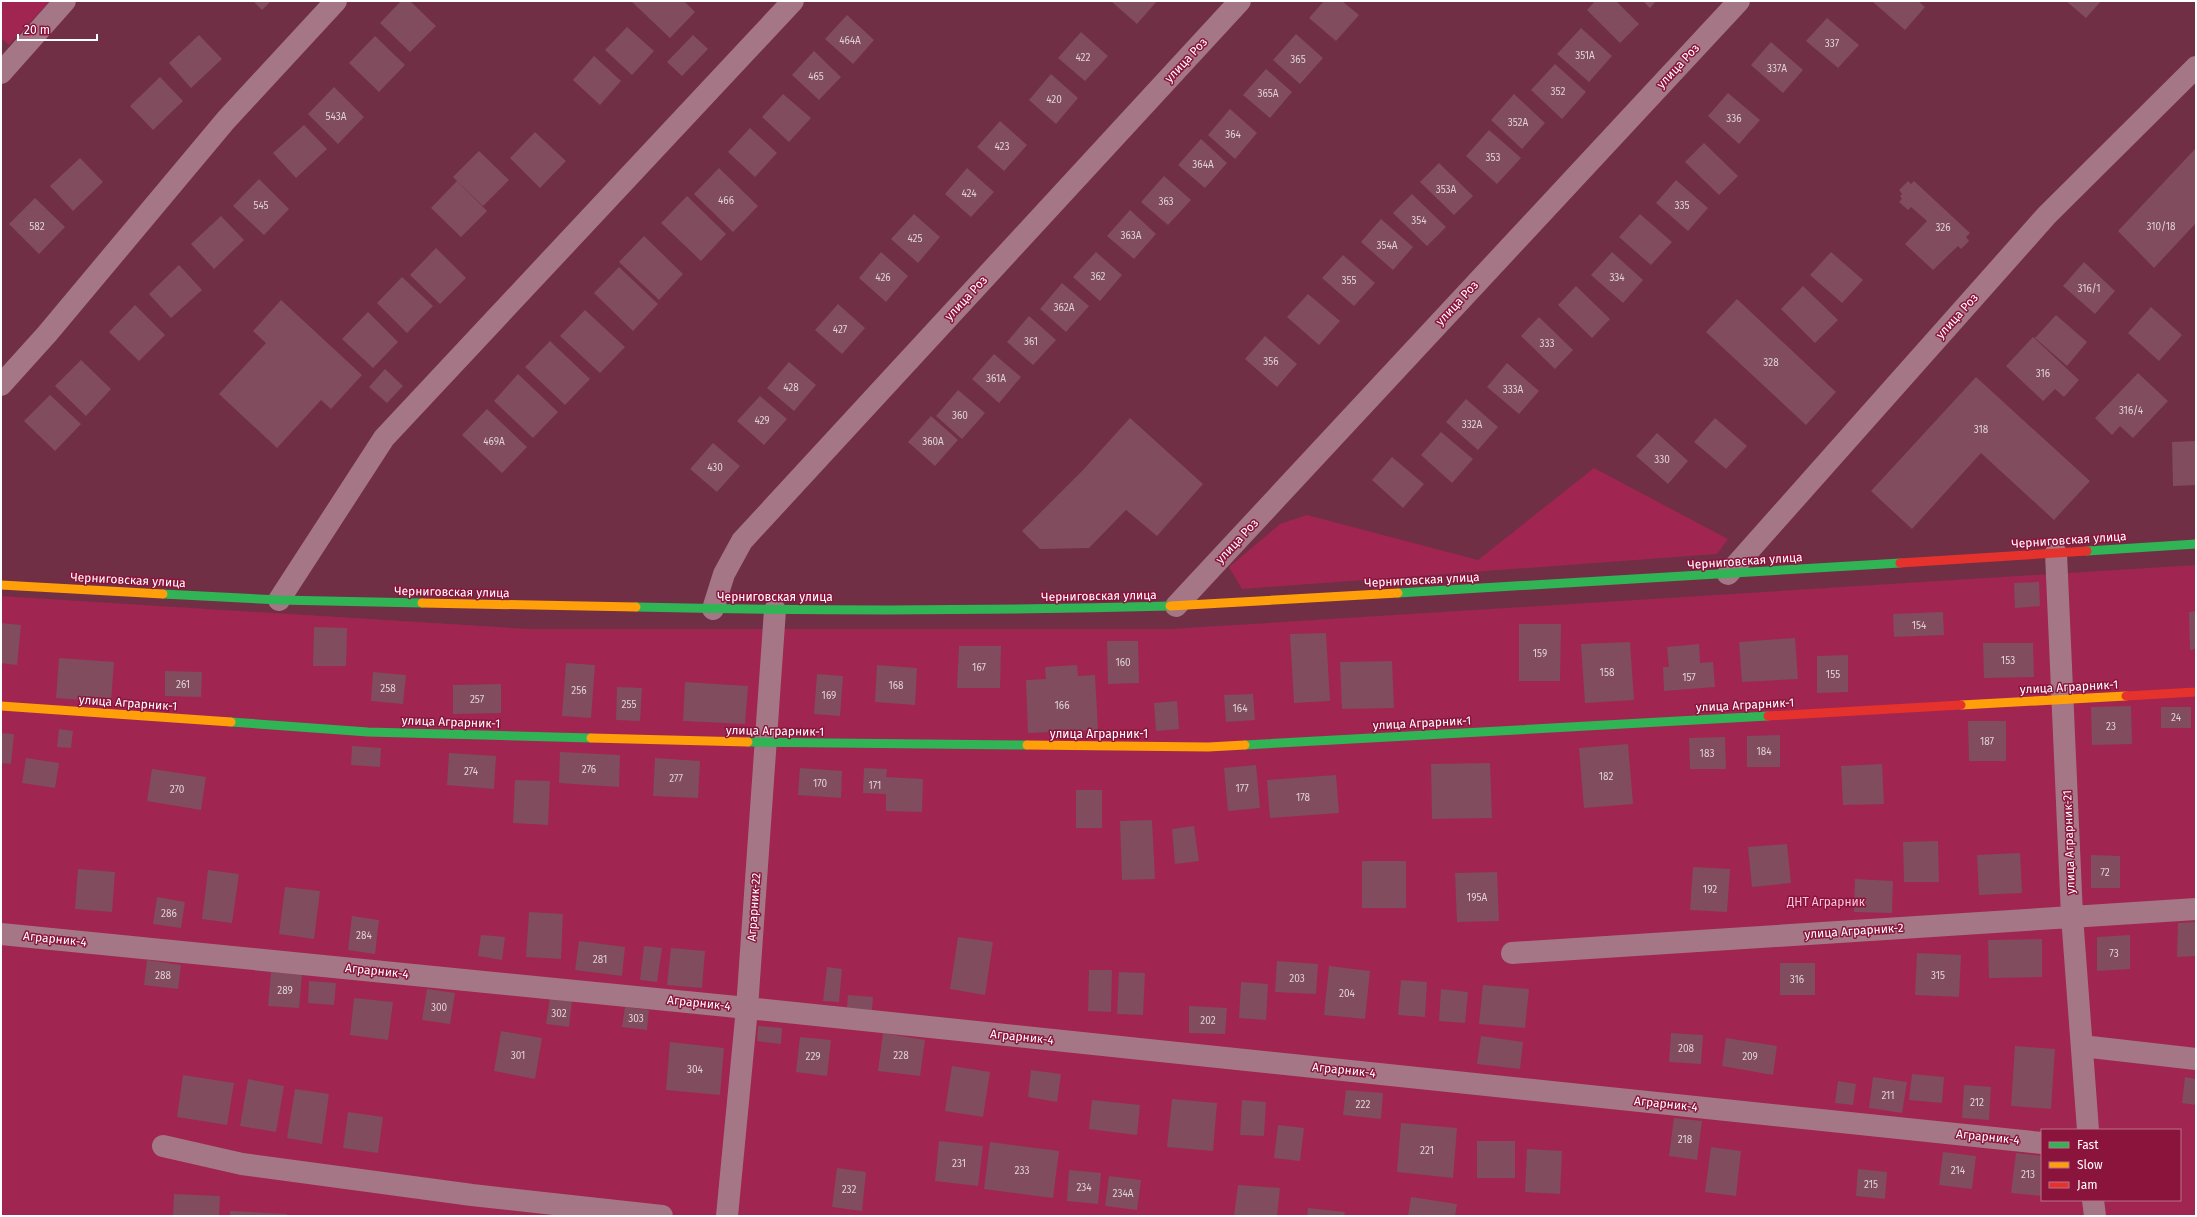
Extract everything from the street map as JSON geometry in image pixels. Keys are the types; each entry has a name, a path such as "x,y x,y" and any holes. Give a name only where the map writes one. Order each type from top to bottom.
{"street":[{"path":"1,74 65,1"},
{"path":"1,385 47,334 226,120 336,1"},
{"path":"280,600 384,438 792,1"},
{"name":"улица Роз","path":"713,609 724,574 742,541 1240,1"},
{"name":"улица Роз","path":"1176,606 1739,1"},
{"name":"улица Роз","path":"1728,574 2047,215 2196,67"},
{"name":"Черниговская улица","path":"1,585 280,600 775,610 1066,609 1176,606 1728,574 2196,544"},
{"name":"улица Аграрник-21","path":"2056,553 2072,916 2088,1129"},
{"name":"Аграрник-22","path":"728,1210 747,1008 775,610"},
{"name":"улица Аграрник-1","path":"1,706 368,732 766,743 1208,747 2196,692"},
{"name":"улица Аграрник-2","path":"1512,953 2196,909"},
{"name":"Аграрник-4","path":"1,934 747,1008 2041,1143"},
{"path":"2082,1046 2196,1058"},
{"path":"163,1146 242,1164 472,1195 662,1216"},
{"path":"2093,1201 2095,1216"}],"green space":[{"path":"1,1 50,1 9,45 1,38"},
{"path":"1594,468 1728,539 1717,554 1242,589 1229,567 1280,524 1307,515 1478,560"},
{"name":"ДНТ Аграрник","path":"2196,565 2196,1216 1,1216 1,596 530,629 1170,629"}],"building":[{"path":"253,1 271,1 262,10"},
{"path":"401,1 410,1 436,26 410,52 380,23"},
{"path":"631,1 684,1 695,12 670,38"},
{"path":"1111,1 1157,1 1137,24"},
{"path":"1324,1 1342,1 1359,15 1336,41 1309,18"},
{"path":"1595,1 1616,1 1639,24 1620,43 1587,10"},
{"path":"1643,1 1656,1 1650,8"},
{"path":"1918,1 1925,7 1905,30 1873,2"},
{"path":"2066,1 2101,1 2086,18"},
{"path":"847,15 874,40 853,64 825,39"},
{"path":"1827,18 1859,45 1838,68 1806,41"},
{"path":"627,27 654,51 632,75 605,50"},
{"path":"1581,28 1612,56 1589,82 1557,54"},
{"path":"1081,32 1108,56 1085,81 1058,58"},
{"path":"1296,34 1323,58 1300,84 1273,60"},
{"path":"199,35 222,59 191,88 169,63"},
{"path":"693,35 708,49 682,76 667,62"},
{"path":"375,36 405,65 379,92 349,63"},
{"path":"1771,42 1803,70 1783,93 1751,65"},
{"path":"814,51 841,77 819,100 792,75"},
{"path":"594,56 621,81 600,105 573,80"},
{"path":"1555,64 1586,92 1562,119 1531,90"},
{"path":"1266,69 1292,92 1270,118 1243,95"},
{"path":"1051,74 1078,98 1056,124 1029,100"},
{"path":"160,77 183,101 153,130 130,106"},
{"path":"334,87 364,117 338,144 308,114"},
{"path":"1728,93 1760,120 1739,144 1708,116"},
{"path":"783,94 811,118 789,142 762,117"},
{"path":"1514,94 1545,123 1522,149 1491,120"},
{"path":"1230,109 1257,133 1235,159 1208,135"},
{"path":"1000,121 1027,145 1004,171 977,147"},
{"path":"304,125 327,149 296,178 273,153"},
{"path":"750,128 777,153 755,177 728,152"},
{"path":"1489,130 1521,158 1497,184 1466,156"},
{"path":"535,132 566,161 540,188 510,158"},
{"path":"1201,139 1227,163 1205,188 1178,165"},
{"path":"1704,143 1738,176 1719,195 1685,162"},
{"path":"2196,148 2196,223 2154,268 2118,231"},
{"path":"479,151 509,180 483,206 453,177"},
{"path":"80,158 103,182 73,211 50,186"},
{"path":"1439,163 1473,196 1454,215 1420,182"},
{"path":"719,168 758,206 733,232 694,194"},
{"path":"967,168 994,192 971,217 945,194"},
{"path":"1164,176 1191,200 1168,225 1141,202"},
{"path":"259,179 289,209 264,235 233,206"},
{"path":"1676,180 1708,208 1688,231 1656,203"},
{"path":"457,181 487,211 461,237 431,208"},
{"path":"1908,181 1911,184 1914,181 1970,233 1966,237 1969,241 1961,249 1958,246 1933,270 1905,244 1927,221 1911,207 1908,210 1899,202 1902,199 1900,196 1902,194 1899,190"},
{"path":"1412,194 1446,227 1427,246 1393,213"},
{"path":"687,196 726,234 701,261 661,223"},
{"path":"35,198 65,227 39,254 9,224"},
{"path":"1130,210 1156,234 1134,259 1107,236"},
{"path":"914,214 940,237 918,263 891,239"},
{"path":"1640,214 1672,242 1651,265 1619,237"},
{"path":"221,216 244,240 214,269 191,244"},
{"path":"1381,219 1413,247 1393,270 1361,242"},
{"path":"644,236 683,274 659,300 619,262"},
{"path":"436,248 466,278 440,304 410,275"},
{"path":"881,252 908,276 886,302 859,278"},
{"path":"1096,252 1122,275 1100,301 1073,277"},
{"path":"1612,252 1643,280 1623,303 1591,275"},
{"path":"1831,252 1863,280 1842,303 1810,275"},
{"path":"1343,255 1375,283 1354,306 1322,278"},
{"path":"2084,262 2115,291 2095,314 2063,286"},
{"path":"179,265 202,290 171,318 149,294"},
{"path":"619,267 658,304 633,331 594,293"},
{"path":"402,277 433,306 407,333 377,303"},
{"path":"1062,283 1089,306 1066,332 1040,309"},
{"path":"1576,286 1610,319 1592,338 1558,305"},
{"path":"1803,286 1838,320 1815,343 1781,309"},
{"path":"1308,294 1340,321 1319,345 1287,317"},
{"path":"1737,299 1836,392 1806,425 1706,332"},
{"path":"281,300 362,375 331,409 321,400 277,448 219,394 266,343 253,331"},
{"path":"838,304 865,328 842,354 815,330"},
{"path":"135,305 165,335 139,361 109,332"},
{"path":"2151,307 2182,335 2159,361 2128,333"},
{"path":"585,310 625,347 600,373 560,336"},
{"path":"368,312 398,342 373,368 342,339"},
{"path":"2056,315 2087,342 2067,366 2035,338"},
{"path":"1029,316 1056,340 1033,365 1007,342"},
{"path":"1539,317 1573,350 1555,369 1521,336"},
{"path":"1265,336 1297,364 1277,387 1245,359"},
{"path":"2033,337 2079,380 2064,397 2055,389 2043,401 2006,366"},
{"path":"550,341 590,379 565,405 525,367"},
{"path":"994,354 1021,377 999,403 972,379"},
{"path":"81,360 111,389 86,416 55,386"},
{"path":"789,362 816,385 794,411 767,388"},
{"path":"1507,363 1539,391 1519,414 1487,387"},
{"path":"385,369 403,386 387,403 369,387"},
{"path":"2138,373 2168,401 2133,438 2120,426 2112,435 2095,418"},
{"path":"518,374 558,412 533,438 494,401"},
{"path":"1976,377 2090,481 2054,520 1981,453 1912,529 1871,491"},
{"path":"958,390 985,413 962,439 936,416"},
{"path":"50,395 81,424 55,451 24,421"},
{"path":"760,396 787,419 764,445 737,421"},
{"path":"1466,399 1498,427 1478,450 1446,422"},
{"path":"487,409 527,447 502,473 462,435"},
{"path":"931,416 958,440 935,466 908,442"},
{"path":"1130,418 1203,484 1157,536 1126,510 1089,548 1040,549 1022,531 1083,470"},
{"path":"1715,418 1747,446 1726,469 1694,442"},
{"path":"1441,432 1473,459 1452,483 1421,455"},
{"path":"1657,433 1688,461 1668,484 1636,456"},
{"path":"2196,441 2196,485 2173,486 2172,442"},
{"path":"713,443 740,466 717,492 690,469"},
{"path":"1392,457 1424,484 1403,508 1372,480"},
{"path":"2039,582 2040,606 2015,608 2014,583"},
{"path":"2196,611 2196,649 2190,650 2189,612"},
{"path":"1943,612 1944,635 1894,637 1893,614"},
{"path":"1,623 21,625 17,665 1,663"},
{"path":"1519,624 1561,624 1560,681 1519,681"},
{"path":"314,627 347,628 346,666 313,666"},
{"path":"1326,633 1330,701 1294,703 1290,634"},
{"path":"1795,638 1798,679 1742,682 1739,642"},
{"path":"1107,641 1138,641 1139,683 1108,684"},
{"path":"1630,642 1634,700 1585,703 1581,644"},
{"path":"1983,643 2033,643 2034,677 1984,678"},
{"path":"1699,644 1700,663 1713,662 1715,687 1664,691 1663,667 1669,667 1667,647"},
{"path":"959,646 1001,646 1000,688 957,688"},
{"path":"1848,655 1848,692 1817,693 1817,656"},
{"path":"59,658 114,662 111,702 56,698"},
{"path":"1392,661 1394,708 1342,709 1340,662"},
{"path":"566,663 595,665 591,718 562,716"},
{"path":"877,665 917,668 915,705 875,702"},
{"path":"1077,665 1078,676 1095,675 1098,730 1028,733 1026,680 1046,679 1045,667"},
{"path":"165,671 202,672 201,697 165,696"},
{"path":"373,672 406,675 403,704 371,701"},
{"path":"817,674 843,676 840,716 814,714"},
{"path":"685,682 748,686 745,724 683,721"},
{"path":"501,684 501,713 453,714 453,685"},
{"path":"617,687 642,688 640,721 616,720"},
{"path":"1253,694 1255,720 1226,722 1224,695"},
{"path":"1177,701 1179,729 1156,731 1154,703"},
{"path":"2131,706 2132,744 2092,745 2091,707"},
{"path":"2161,707 2191,707 2191,728 2161,728"},
{"path":"1968,721 2006,721 2006,761 1969,761"},
{"path":"59,729 73,731 71,748 57,747"},
{"path":"1,733 14,734 11,764 1,763"},
{"path":"1780,735 1780,767 1747,767 1747,736"},
{"path":"1725,737 1726,769 1690,769 1689,738"},
{"path":"1628,744 1633,804 1584,808 1579,748"},
{"path":"352,746 381,748 380,767 351,765"},
{"path":"560,752 620,755 619,787 559,783"},
{"path":"449,753 496,756 494,789 447,785"},
{"path":"26,758 59,763 55,788 22,783"},
{"path":"655,758 700,761 698,798 653,796"},
{"path":"1490,763 1492,818 1432,819 1431,764"},
{"path":"1882,764 1884,804 1843,805 1841,766"},
{"path":"1256,765 1260,808 1228,811 1224,768"},
{"path":"800,768 842,771 841,798 798,795"},
{"path":"864,768 887,769 886,777 923,779 922,812 886,811 886,794 863,793"},
{"path":"152,769 206,777 201,810 147,801"},
{"path":"1336,775 1339,813 1270,818 1267,780"},
{"path":"515,780 550,781 548,825 513,823"},
{"path":"1076,790 1102,790 1102,828 1076,828"},
{"path":"1152,820 1155,879 1122,880 1120,821"},
{"path":"1194,826 1199,861 1175,864 1172,829"},
{"path":"1938,841 1939,882 1904,882 1903,842"},
{"path":"1787,844 1791,883 1752,887 1748,847"},
{"path":"2020,853 2022,893 1979,895 1977,855"},
{"path":"2091,855 2120,856 2120,888 2091,888"},
{"path":"1362,861 1406,861 1406,908 1362,908"},
{"path":"1693,867 1730,869 1727,912 1690,910"},
{"path":"78,869 115,872 112,912 75,909"},
{"path":"208,870 239,874 232,923 202,919"},
{"path":"1497,872 1499,921 1457,922 1455,873"},
{"path":"1855,879 1893,881 1892,913 1854,912"},
{"path":"285,887 320,891 314,939 279,934"},
{"path":"157,897 185,902 181,928 153,924"},
{"path":"529,912 563,914 561,959 526,957"},
{"path":"352,916 379,920 375,954 348,950"},
{"path":"2196,922 2196,956 2177,957 2178,923"},
{"path":"481,935 505,937 502,960 478,956"},
{"path":"2130,935 2130,969 2097,971 2097,937"},
{"path":"958,937 993,942 985,995 950,989"},
{"path":"2042,939 2042,977 1989,978 1988,940"},
{"path":"579,941 625,947 622,976 575,970"},
{"path":"644,946 662,948 657,982 640,980"},
{"path":"671,948 705,951 702,988 667,985"},
{"path":"1917,953 1961,955 1959,997 1915,995"},
{"path":"147,960 181,965 178,989 144,985"},
{"path":"1277,961 1318,964 1316,994 1275,992"},
{"path":"1780,963 1815,963 1815,995 1780,995"},
{"path":"1329,966 1370,971 1365,1019 1324,1015"},
{"path":"827,967 842,969 839,1002 823,1001"},
{"path":"1089,970 1112,970 1111,1012 1088,1011"},
{"path":"271,972 302,974 299,1008 268,1006"},
{"path":"1119,972 1145,973 1143,1015 1117,1014"},
{"path":"1401,980 1427,982 1425,1017 1398,1015"},
{"path":"309,981 336,983 334,1005 308,1003"},
{"path":"1241,982 1268,984 1266,1020 1239,1018"},
{"path":"1483,985 1529,989 1525,1028 1479,1024"},
{"path":"427,989 455,993 450,1024 422,1020"},
{"path":"1441,989 1468,992 1465,1023 1439,1021"},
{"path":"848,995 873,997 872,1010 847,1008"},
{"path":"354,998 393,1002 388,1040 350,1035"},
{"path":"550,998 572,1001 569,1027 546,1024"},
{"path":"1189,1006 1227,1008 1225,1034 1189,1033"},
{"path":"625,1007 649,1010 647,1030 622,1027"},
{"path":"758,1026 782,1028 781,1044 757,1041"},
{"path":"501,1031 542,1038 535,1079 494,1071"},
{"path":"883,1033 925,1040 920,1076 878,1071"},
{"path":"1671,1033 1703,1035 1701,1064 1669,1062"},
{"path":"1481,1036 1523,1042 1520,1069 1477,1064"},
{"path":"800,1037 831,1040 827,1076 796,1072"},
{"path":"1726,1038 1777,1046 1773,1075 1722,1066"},
{"path":"670,1042 724,1048 720,1095 666,1090"},
{"path":"2015,1046 2055,1049 2051,1109 2011,1106"},
{"path":"952,1066 990,1072 983,1117 945,1111"},
{"path":"1031,1070 1061,1074 1057,1102 1028,1097"},
{"path":"1912,1074 1944,1077 1942,1103 1909,1100"},
{"path":"183,1075 234,1083 227,1125 177,1117"},
{"path":"1873,1077 1907,1082 1902,1113 1869,1108"},
{"path":"2185,1077 2196,1079 2196,1105 2182,1103"},
{"path":"248,1079 284,1086 276,1132 240,1126"},
{"path":"1838,1081 1856,1084 1853,1105 1835,1103"},
{"path":"1964,1085 1991,1087 1989,1120 1962,1118"},
{"path":"295,1089 329,1094 322,1144 287,1138"},
{"path":"1346,1090 1383,1093 1381,1119 1343,1115"},
{"path":"1172,1099 1217,1103 1213,1151 1167,1147"},
{"path":"1092,1100 1140,1105 1137,1135 1089,1129"},
{"path":"1242,1100 1266,1102 1264,1136 1240,1135"},
{"path":"348,1112 383,1117 378,1153 343,1148"},
{"path":"1674,1118 1702,1121 1697,1160 1669,1156"},
{"path":"1401,1123 1457,1128 1453,1178 1397,1172"},
{"path":"1278,1125 1304,1128 1300,1161 1274,1158"},
{"path":"939,1141 983,1146 978,1186 935,1181"},
{"path":"1477,1141 1515,1141 1515,1178 1477,1178"},
{"path":"990,1142 1059,1151 1053,1198 984,1189"},
{"path":"1711,1147 1741,1151 1736,1196 1705,1192"},
{"path":"1527,1149 1562,1151 1560,1194 1525,1192"},
{"path":"1943,1152 1976,1156 1972,1189 1939,1185"},
{"path":"2016,1153 2041,1156 2041,1196 2011,1193"},
{"path":"837,1168 866,1172 862,1211 832,1207"},
{"path":"1858,1169 1887,1172 1885,1199 1856,1196"},
{"path":"1069,1170 1101,1173 1098,1204 1067,1201"},
{"path":"1109,1176 1141,1180 1137,1210 1105,1206"},
{"path":"1238,1185 1280,1188 1277,1216 1234,1216"},
{"path":"174,1194 220,1196 219,1216 173,1216"},
{"path":"1411,1197 1457,1204 1455,1216 1408,1216"},
{"path":"1308,1208 1345,1212 1344,1216 1307,1216"},
{"path":"230,1211 287,1214 287,1216 230,1216"}],"traffic: fast":[{"path":"2087,551 2196,544"},
{"path":"1398,593 1900,563"},
{"path":"163,594 279,600 422,603"},
{"path":"636,607 903,610 1170,606"},
{"path":"1245,745 1768,716"},
{"path":"231,722 368,732 591,738"},
{"path":"748,742 1027,745"}],"traffic: slow":[{"path":"1,585 163,594"},
{"path":"1170,606 1398,593"},
{"path":"422,603 636,607"},
{"path":"1961,705 2126,696"},
{"path":"1,706 231,722"},
{"path":"591,738 748,742"},
{"path":"1027,745 1208,747 1245,745"}],"traffic: jam":[{"path":"1900,563 2087,551"},
{"path":"2126,696 2196,692"},
{"path":"1768,716 1961,705"}]}
